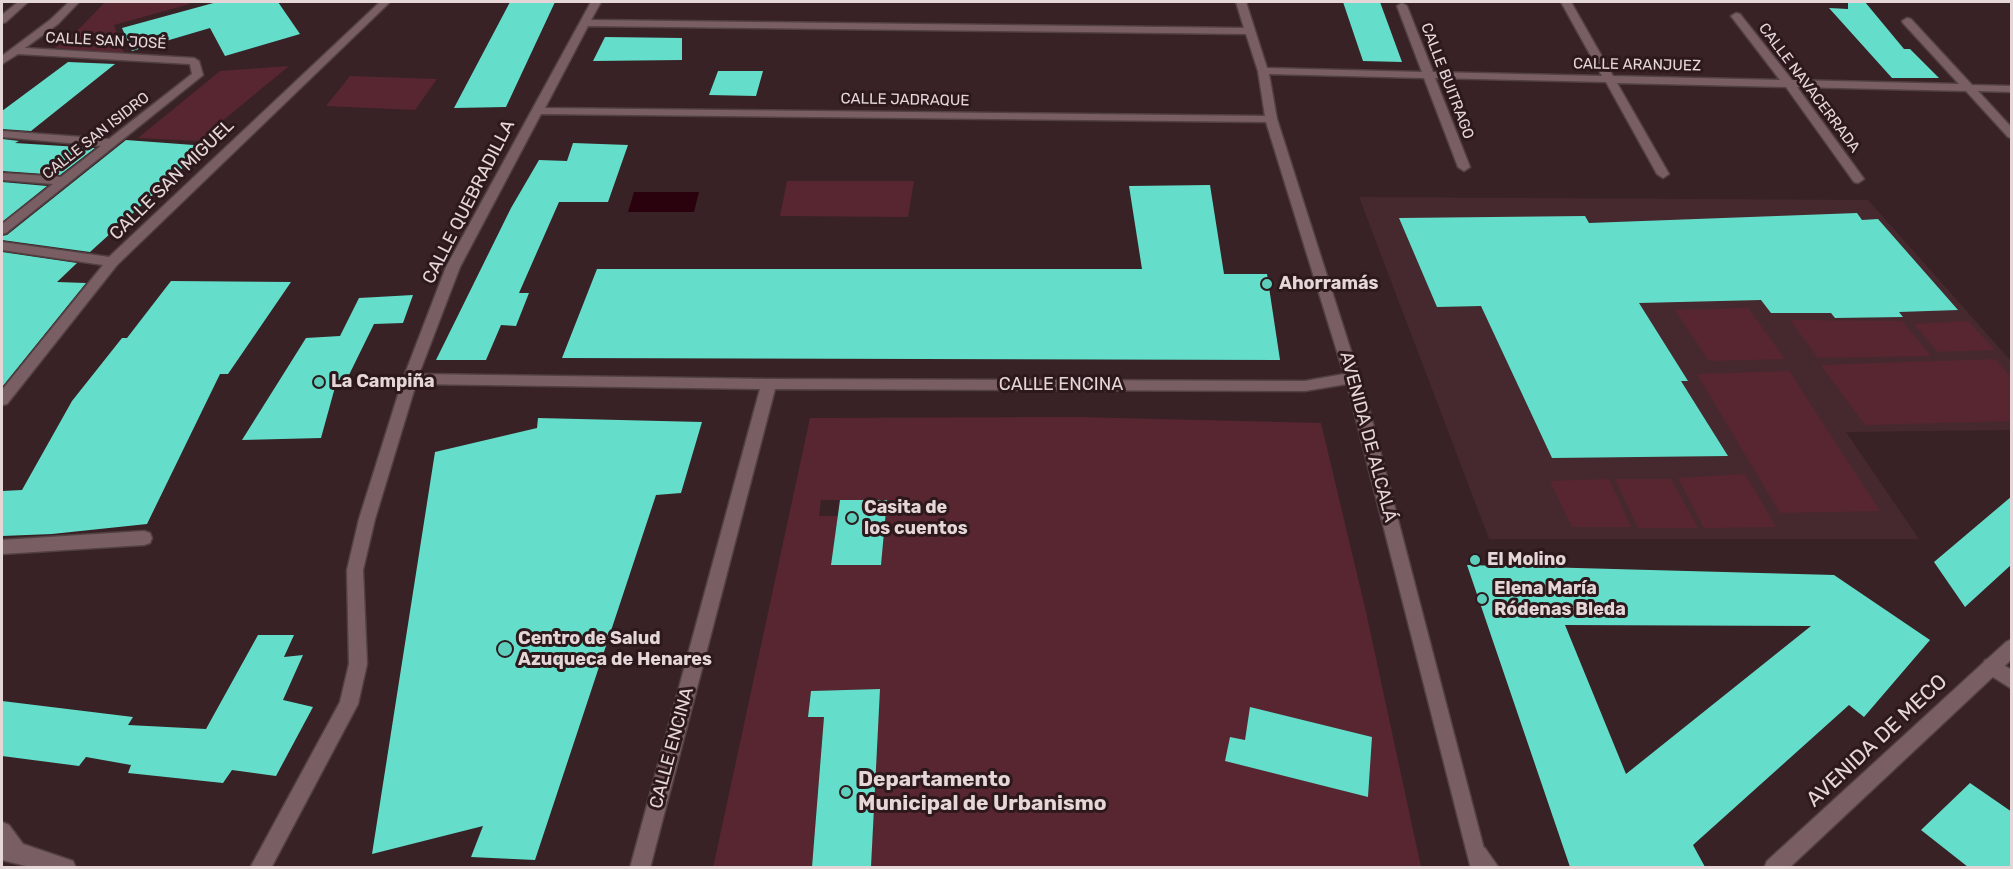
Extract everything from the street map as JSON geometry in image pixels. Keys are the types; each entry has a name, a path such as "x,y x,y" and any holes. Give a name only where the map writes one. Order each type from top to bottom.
{"street":[{"path":"2,20 23,2"},
{"path":"2,61 54,22 74,2"},
{"name":"CALLE SAN MIGUEL","path":"2,400 112,262 385,2"},
{"name":"CALLE QUEBRADILLA","path":"260,867 349,704 358,664 355,570 367,519 410,379 453,267 596,2"},
{"path":"1566,2 1663,174"},
{"name":"AVENIDA DE ALCALÁ","path":"1245,4 1263,71 1271,119 1353,378 1482,863"},
{"name":"CALLE BUITRAGO","path":"1402,6 1464,167"},
{"name":"CALLE NAVACERRADA","path":"1736,16 1858,179"},
{"path":"1907,21 2012,135"},
{"path":"585,23 1251,31"},
{"name":"CALLE SAN JOSÉ","path":"16,51 194,61"},
{"name":"CALLE SAN ISIDRO","path":"2,230 198,75 194,61"},
{"name":"CALLE ARANJUEZ","path":"1263,71 2012,89"},
{"name":"CALLE JADRAQUE","path":"538,111 1271,119"},
{"path":"2,134 112,143"},
{"path":"2,176 63,181"},
{"path":"2,246 112,262"},
{"name":"CALLE ENCINA","path":"410,379 769,384 1305,386 1353,378"},
{"name":"CALLE ENCINA","path":"640,867 769,384"},
{"path":"2,547 144,538"},
{"name":"AVENIDA DE MECO","path":"1774,867 2012,647"},
{"path":"1991,666 2012,681"},
{"path":"2,832 7,853 59,866"}],"shaded area":[{"path":"105,2 189,2 190,4 114,25 124,53 55,48 81,27"},
{"path":"289,66 198,141 138,138 220,71"},
{"path":"350,76 437,79 415,110 326,106"},
{"path":"787,181 914,181 908,217 780,216"},
{"path":"634,192 699,192 694,212 628,212"},
{"path":"1359,197 1868,200 2011,361 2011,430 1846,432 1919,539 1489,539"},
{"path":"1748,308 1785,359 1709,361 1675,310"},
{"path":"1790,320 1902,321 1931,356 1818,358"},
{"path":"1968,321 1995,350 1938,352 1914,324"},
{"path":"1995,359 2011,377 2011,421 1865,425 1821,365"},
{"path":"1789,371 1880,511 1780,513 1697,374"},
{"path":"1077,417 1321,423 1366,612 1421,867 871,867 879,689 811,691 808,717 824,717 812,867 713,868 810,418","holes":["821,500 887,500 881,565 831,565 838,516 819,516","1251,708 1372,737 1368,797 1226,761 1230,737 1245,740"]},
{"path":"1745,474 1776,527 1704,528 1678,478"},
{"path":"1609,479 1631,527 1572,527 1550,481"},
{"path":"1615,479 1671,479 1698,528 1638,528"}],"building":[{"path":"217,2 278,2 300,34 225,56 210,28 132,51 122,28"},
{"path":"510,2 555,2 506,107 454,108"},
{"path":"1343,2 1380,2 1402,62 1363,61"},
{"path":"1848,2 1865,2 1904,49 1910,49 1939,78 1892,78 1829,8 1848,9"},
{"path":"605,37 682,38 682,60 593,61"},
{"path":"68,62 115,64 31,131 2,129 2,111"},
{"path":"718,71 763,71 756,96 709,95"},
{"path":"2,139 19,141 15,143 95,148 60,175 2,171"},
{"path":"126,140 207,146 90,252 2,240 2,236 7,235"},
{"path":"573,143 628,145 608,202 559,202 519,293 529,293 516,326 501,325 486,360 436,360 511,208 539,160 567,161"},
{"path":"2,182 47,186 2,222"},
{"path":"1210,185 1224,274 1267,274 1280,360 562,358 597,269 1142,269 1129,186"},
{"path":"1857,213 1862,220 1878,219 1958,310 1899,312 1903,317 1835,318 1831,313 1771,313 1761,300 1639,303 1688,381 1681,381 1728,456 1552,458 1481,306 1437,307 1399,218 1585,216 1589,223"},
{"path":"2,252 77,263 57,282 86,283 2,387"},
{"path":"171,281 291,282 228,374 220,374 147,524 52,534 2,536 2,491 22,490 72,401 122,338 127,338"},
{"path":"413,295 403,323 374,324 347,379 337,380 321,438 242,440 306,338 340,336 359,298"},
{"name":"Centro de Salud Azuqueca de Henares","path":"538,418 702,422 681,493 656,495 535,860 471,857 483,826 372,854 435,452 537,428"},
{"path":"2012,496 2012,564 1965,607 1934,562"},
{"name":"Casita de los cuentos","path":"840,500 887,500 881,565 831,565"},
{"path":"1467,565 1834,575 1930,640 1864,717 1849,705 1693,845 1705,867 1570,867","holes":["1565,625 1811,626 1626,774"]},
{"path":"258,635 294,635 284,657 303,655 283,700 313,707 276,776 232,770 223,783 128,773 131,765 86,757 79,766 2,756 2,701 133,717 128,725 206,729"},
{"name":"Departamento Municipal de Urbanismo","path":"880,689 871,867 812,867 824,717 808,717 811,691"},
{"path":"1250,707 1372,737 1368,797 1225,761 1230,737 1245,740"},
{"path":"1970,783 2012,812 2012,867 1968,867 1921,830"}],"place":[{"name":"Ahorramás","path":"1267,284"},
{"name":"La Campiña","path":"319,382"},
{"name":"Casita de los cuentos","path":"852,518"},
{"name":"El Molino","path":"1475,560"},
{"name":"Elena María Ródenas Bleda","path":"1482,599"},
{"name":"Centro de Salud Azuqueca de Henares","path":"505,649"},
{"name":"Departamento Municipal de Urbanismo","path":"846,792"}]}
